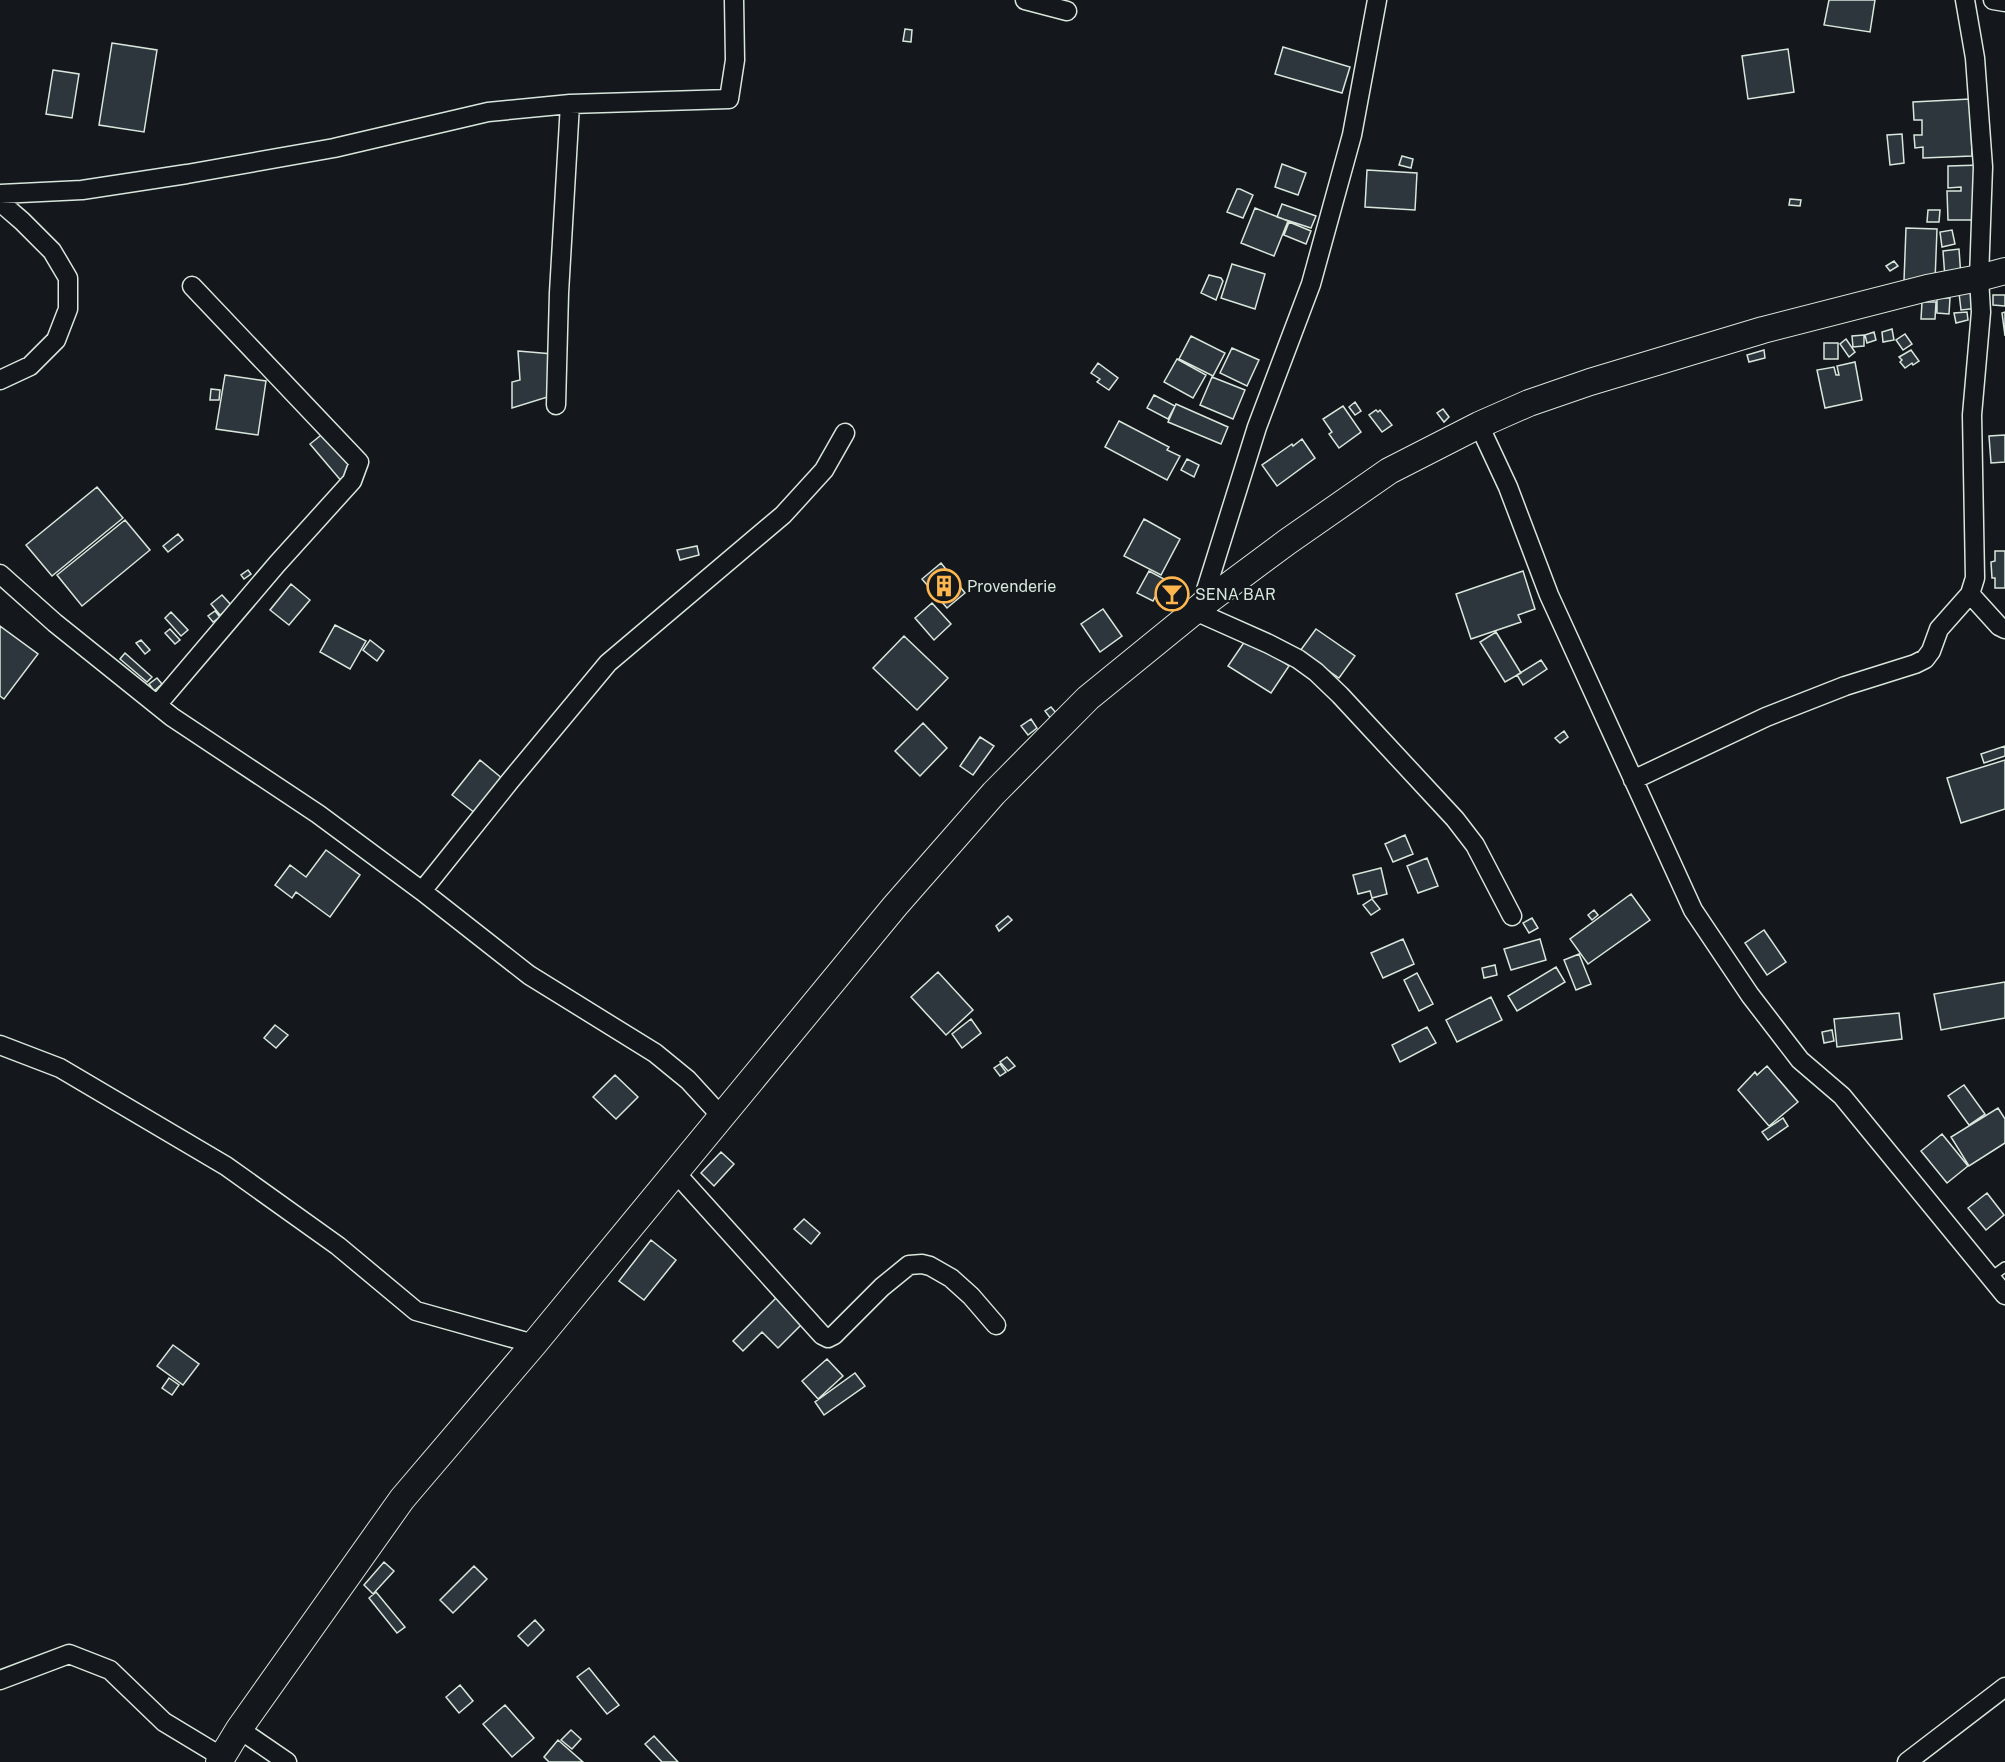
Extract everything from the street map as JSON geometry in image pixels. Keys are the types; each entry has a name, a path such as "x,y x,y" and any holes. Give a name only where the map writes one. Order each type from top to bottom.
{"main road":[{"path":"221,1760 239,1729 402,1499 534,1344 721,1116 747,1088 895,906 994,793 1088,698 1198,608 1287,542 1389,471 1479,425 1529,403 1590,382 1763,330 1927,288 2005,271"}],"street":[{"path":"0,194 82,190 187,174 334,148 488,112 570,104 729,99 735,60 734,0"},
{"path":"1025,0 1067,11"},
{"path":"1377,0 1352,135 1311,284 1257,427 1198,608 1298,659 1340,694 1455,819 1475,845 1512,916"},
{"path":"1633,780 1766,717 1845,686 1925,659 1931,651 1939,629 1970,594 1975,578 1972,415 1981,312 1979,278 1983,167 1975,58 1965,0"},
{"path":"1993,0 2005,2"},
{"path":"556,405 559,293 570,104"},
{"path":"0,202 52,251 68,278 68,309 56,340 30,366 0,380"},
{"path":"158,705 277,564 352,481 359,462 192,286"},
{"path":"1479,425 1508,487 1549,595 1693,910 1750,995 1800,1060 1849,1105 1998,1272 2005,1295"},
{"path":"422,891 510,780 609,663 783,515 824,470 844,433"},
{"path":"0,574 55,623 172,717 318,814 422,891 529,975 655,1053 688,1080 721,1116"},
{"path":"1970,594 1999,626 2005,629"},
{"path":"0,1045 60,1068 226,1166 338,1246 416,1311 534,1344"},
{"path":"675,1172 822,1335 828,1338 909,1265 930,1266 951,1278 972,1296 996,1325"},
{"path":"0,1680 69,1654 110,1670 164,1722 221,1760"},
{"path":"1907,1762 2005,1688"},
{"path":"239,1729 287,1762"}],"building":[{"path":"1829,0 1875,0 1870,32 1824,25"},
{"path":"905,29 912,30 911,42 903,41"},
{"path":"112,43 157,50 144,132 99,125"},
{"path":"1283,47 1350,67 1342,93 1275,74"},
{"path":"1788,49 1794,92 1748,99 1742,56"},
{"path":"53,70 79,74 72,118 46,114"},
{"path":"1970,99 1972,156 1923,158 1923,147 1915,148 1914,135 1922,135 1922,120 1914,120 1913,102"},
{"path":"1902,134 1904,163 1890,165 1887,135"},
{"path":"1402,156 1413,159 1411,168 1399,165"},
{"path":"1282,164 1306,173 1298,195 1275,187"},
{"path":"1981,165 1982,220 1948,220 1947,191 1961,191 1961,187 1948,188 1948,166"},
{"path":"1367,170 1417,173 1415,210 1365,207"},
{"path":"1237,189 1253,195 1243,218 1227,212"},
{"path":"1790,199 1801,200 1800,206 1789,205"},
{"path":"1282,204 1316,216 1311,228 1277,217"},
{"path":"1255,208 1288,221 1274,256 1241,243"},
{"path":"1928,210 1940,210 1939,222 1927,222"},
{"path":"1289,222 1311,231 1306,244 1284,235"},
{"path":"1906,228 1937,229 1935,281 1904,281"},
{"path":"1952,230 1955,244 1942,247 1940,232"},
{"path":"1959,249 1961,277 1945,278 1943,251"},
{"path":"1894,261 1898,266 1890,271 1886,266"},
{"path":"1232,264 1265,274 1255,309 1221,298"},
{"path":"1209,275 1221,278 1223,281 1216,300 1201,293"},
{"path":"1977,291 1979,308 1961,310 1959,293"},
{"path":"1993,295 2005,295 2005,306 1993,305"},
{"path":"1937,298 1950,298 1949,314 1937,313"},
{"path":"1922,302 1936,302 1935,319 1921,319"},
{"path":"1967,312 1968,320 1956,323 1954,313"},
{"path":"2005,312 2005,336 2002,313"},
{"path":"1892,329 1894,340 1883,342 1882,332"},
{"path":"1874,332 1876,340 1867,343 1865,335"},
{"path":"1905,334 1912,344 1903,350 1896,340"},
{"path":"1864,335 1864,346 1853,347 1852,336"},
{"path":"1191,336 1225,353 1213,376 1179,359"},
{"path":"1846,339 1855,352 1849,357 1840,344"},
{"path":"1824,343 1838,343 1838,359 1824,359"},
{"path":"1232,348 1259,360 1247,386 1220,373"},
{"path":"1764,350 1765,358 1749,362 1747,355"},
{"path":"1911,350 1919,361 1905,368 1899,357"},
{"path":"518,351 553,354 554,395 512,408 512,382 520,380"},
{"path":"1177,359 1206,375 1193,398 1164,382"},
{"path":"1855,362 1862,400 1825,408 1817,370 1834,367 1836,375 1839,375 1837,366"},
{"path":"1098,363 1118,378 1109,390 1097,382 1100,379 1091,373"},
{"path":"225,375 266,381 258,435 216,429"},
{"path":"1212,377 1245,390 1233,419 1200,405"},
{"path":"211,389 220,390 219,400 210,400"},
{"path":"1154,395 1175,406 1168,419 1147,408"},
{"path":"1355,402 1361,411 1355,415 1349,407"},
{"path":"1176,404 1228,427 1221,444 1168,422"},
{"path":"1343,406 1361,432 1339,448 1329,434 1332,432 1323,419"},
{"path":"1443,409 1449,417 1444,422 1437,413"},
{"path":"1376,410 1378,412 1380,410 1392,425 1382,432 1369,415"},
{"path":"1119,421 1169,447 1167,450 1180,456 1167,480 1105,447"},
{"path":"330,428 362,467 343,483 310,444"},
{"path":"2005,435 2005,462 1991,463 1989,436"},
{"path":"1302,439 1315,458 1277,486 1262,465"},
{"path":"1187,459 1199,465 1194,477 1181,470"},
{"path":"97,487 123,518 52,576 26,545"},
{"path":"1144,519 1180,539 1161,575 1124,556"},
{"path":"125,520 150,550 82,606 57,575"},
{"path":"178,534 183,540 168,552 163,546"},
{"path":"697,546 699,555 680,560 677,550"},
{"path":"1995,551 2005,551 2005,588 1995,588 1995,578 1992,578 1991,562 1995,561"},
{"name":"Provenderie","path":"941,563 965,593 947,608 922,579"},
{"path":"248,570 251,574 244,579 241,575"},
{"path":"1149,571 1164,579 1153,601 1137,593"},
{"path":"1523,571 1535,609 1518,615 1521,622 1471,639 1456,594"},
{"name":"SENA BAR","path":"1165,583 1181,586 1178,604 1162,601"},
{"path":"291,584 310,600 289,625 270,610"},
{"path":"222,595 232,606 220,615 211,604"},
{"path":"932,603 951,624 934,640 915,618"},
{"path":"1103,609 1122,636 1100,652 1081,624"},
{"path":"215,611 220,617 213,622 208,616"},
{"path":"171,612 188,630 181,636 165,618"},
{"path":"335,625 366,641 350,669 320,652"},
{"path":"0,626 38,654 4,699 0,696"},
{"path":"170,629 180,640 175,644 165,633"},
{"path":"1316,629 1355,656 1339,678 1300,651"},
{"path":"1496,632 1521,673 1505,682 1480,642"},
{"path":"904,636 948,678 917,710 873,668"},
{"path":"1247,638 1289,666 1271,693 1228,666"},
{"path":"141,640 150,650 145,654 136,643"},
{"path":"370,640 384,651 377,661 363,650"},
{"path":"125,653 152,677 147,682 120,659"},
{"path":"1541,660 1547,669 1523,685 1517,675"},
{"path":"157,678 162,684 154,691 149,684"},
{"path":"1051,707 1057,714 1051,719 1045,711"},
{"path":"1031,719 1037,728 1028,735 1021,726"},
{"path":"923,723 947,748 920,776 895,751"},
{"path":"1564,731 1568,737 1560,743 1555,738"},
{"path":"980,737 994,746 973,775 960,766"},
{"path":"2005,746 2005,756 1984,763 1981,754"},
{"path":"480,760 503,779 475,813 452,795"},
{"path":"2005,760 2005,809 1961,823 1947,778"},
{"path":"1405,835 1413,854 1393,862 1385,844"},
{"path":"326,850 360,875 330,917 296,892 292,898 275,885 290,865 306,877"},
{"path":"1427,858 1438,886 1418,893 1407,866"},
{"path":"1381,868 1387,894 1372,898 1370,891 1358,894 1353,875"},
{"path":"1631,894 1650,920 1588,964 1570,939"},
{"path":"1372,899 1380,909 1371,915 1363,905"},
{"path":"1594,910 1598,915 1592,920 1588,915"},
{"path":"1008,916 1012,920 999,931 996,926"},
{"path":"1532,918 1538,928 1529,933 1523,923"},
{"path":"1764,930 1786,962 1767,975 1745,943"},
{"path":"1403,939 1414,964 1383,978 1371,953"},
{"path":"1540,939 1546,960 1511,970 1504,949"},
{"path":"1579,954 1591,984 1576,990 1564,960"},
{"path":"1495,965 1497,975 1484,978 1482,968"},
{"path":"1556,967 1565,982 1517,1011 1508,996"},
{"path":"938,972 973,1010 946,1035 911,997"},
{"path":"1417,973 1433,1004 1419,1011 1404,980"},
{"path":"2005,982 2005,1018 1941,1030 1934,994"},
{"path":"1491,997 1502,1020 1457,1042 1446,1020"},
{"path":"1899,1013 1902,1039 1837,1047 1834,1019"},
{"path":"971,1019 981,1033 962,1048 952,1034"},
{"path":"275,1025 288,1035 276,1048 264,1038"},
{"path":"1427,1027 1436,1043 1400,1062 1392,1045"},
{"path":"1832,1030 1834,1041 1824,1043 1822,1032"},
{"path":"1007,1057 1015,1066 1008,1071 1000,1062"},
{"path":"1000,1064 1006,1072 1000,1076 994,1068"},
{"path":"1767,1066 1798,1102 1769,1126 1738,1090 1755,1072 1757,1075"},
{"path":"615,1075 638,1097 616,1119 593,1097"},
{"path":"1964,1085 1985,1114 1969,1125 1948,1096"},
{"path":"1998,1108 2005,1119 2005,1143 1969,1166 1951,1137"},
{"path":"1783,1118 1788,1126 1768,1140 1762,1132"},
{"path":"1942,1134 1968,1166 1947,1183 1921,1151"},
{"path":"721,1152 734,1164 714,1186 701,1173"},
{"path":"1987,1193 2004,1215 1986,1230 1968,1208"},
{"path":"804,1219 820,1233 811,1244 794,1229"},
{"path":"651,1240 676,1260 644,1300 619,1281"},
{"path":"777,1297 803,1323 778,1348 762,1332 743,1351 733,1341"},
{"path":"173,1345 199,1364 183,1385 157,1366"},
{"path":"827,1359 843,1376 818,1399 802,1381"},
{"path":"855,1373 865,1386 824,1415 815,1402"},
{"path":"169,1378 179,1385 172,1395 162,1388"},
{"path":"384,1562 394,1571 373,1594 364,1585"},
{"path":"474,1566 487,1579 453,1613 440,1600"},
{"path":"376,1592 405,1627 397,1633 369,1598"},
{"path":"535,1620 544,1630 528,1646 518,1636"},
{"path":"589,1668 619,1705 607,1714 577,1677"},
{"path":"460,1685 473,1701 459,1713 446,1697"},
{"path":"505,1705 534,1738 512,1757 483,1724"},
{"path":"571,1730 581,1739 572,1749 561,1740"},
{"path":"654,1736 678,1762 662,1762 645,1744"},
{"path":"558,1740 583,1762 549,1762 544,1757"}],"place":[{"name":"Provenderie","path":"944,586"},
{"name":"SENA BAR","path":"1172,594"}]}
